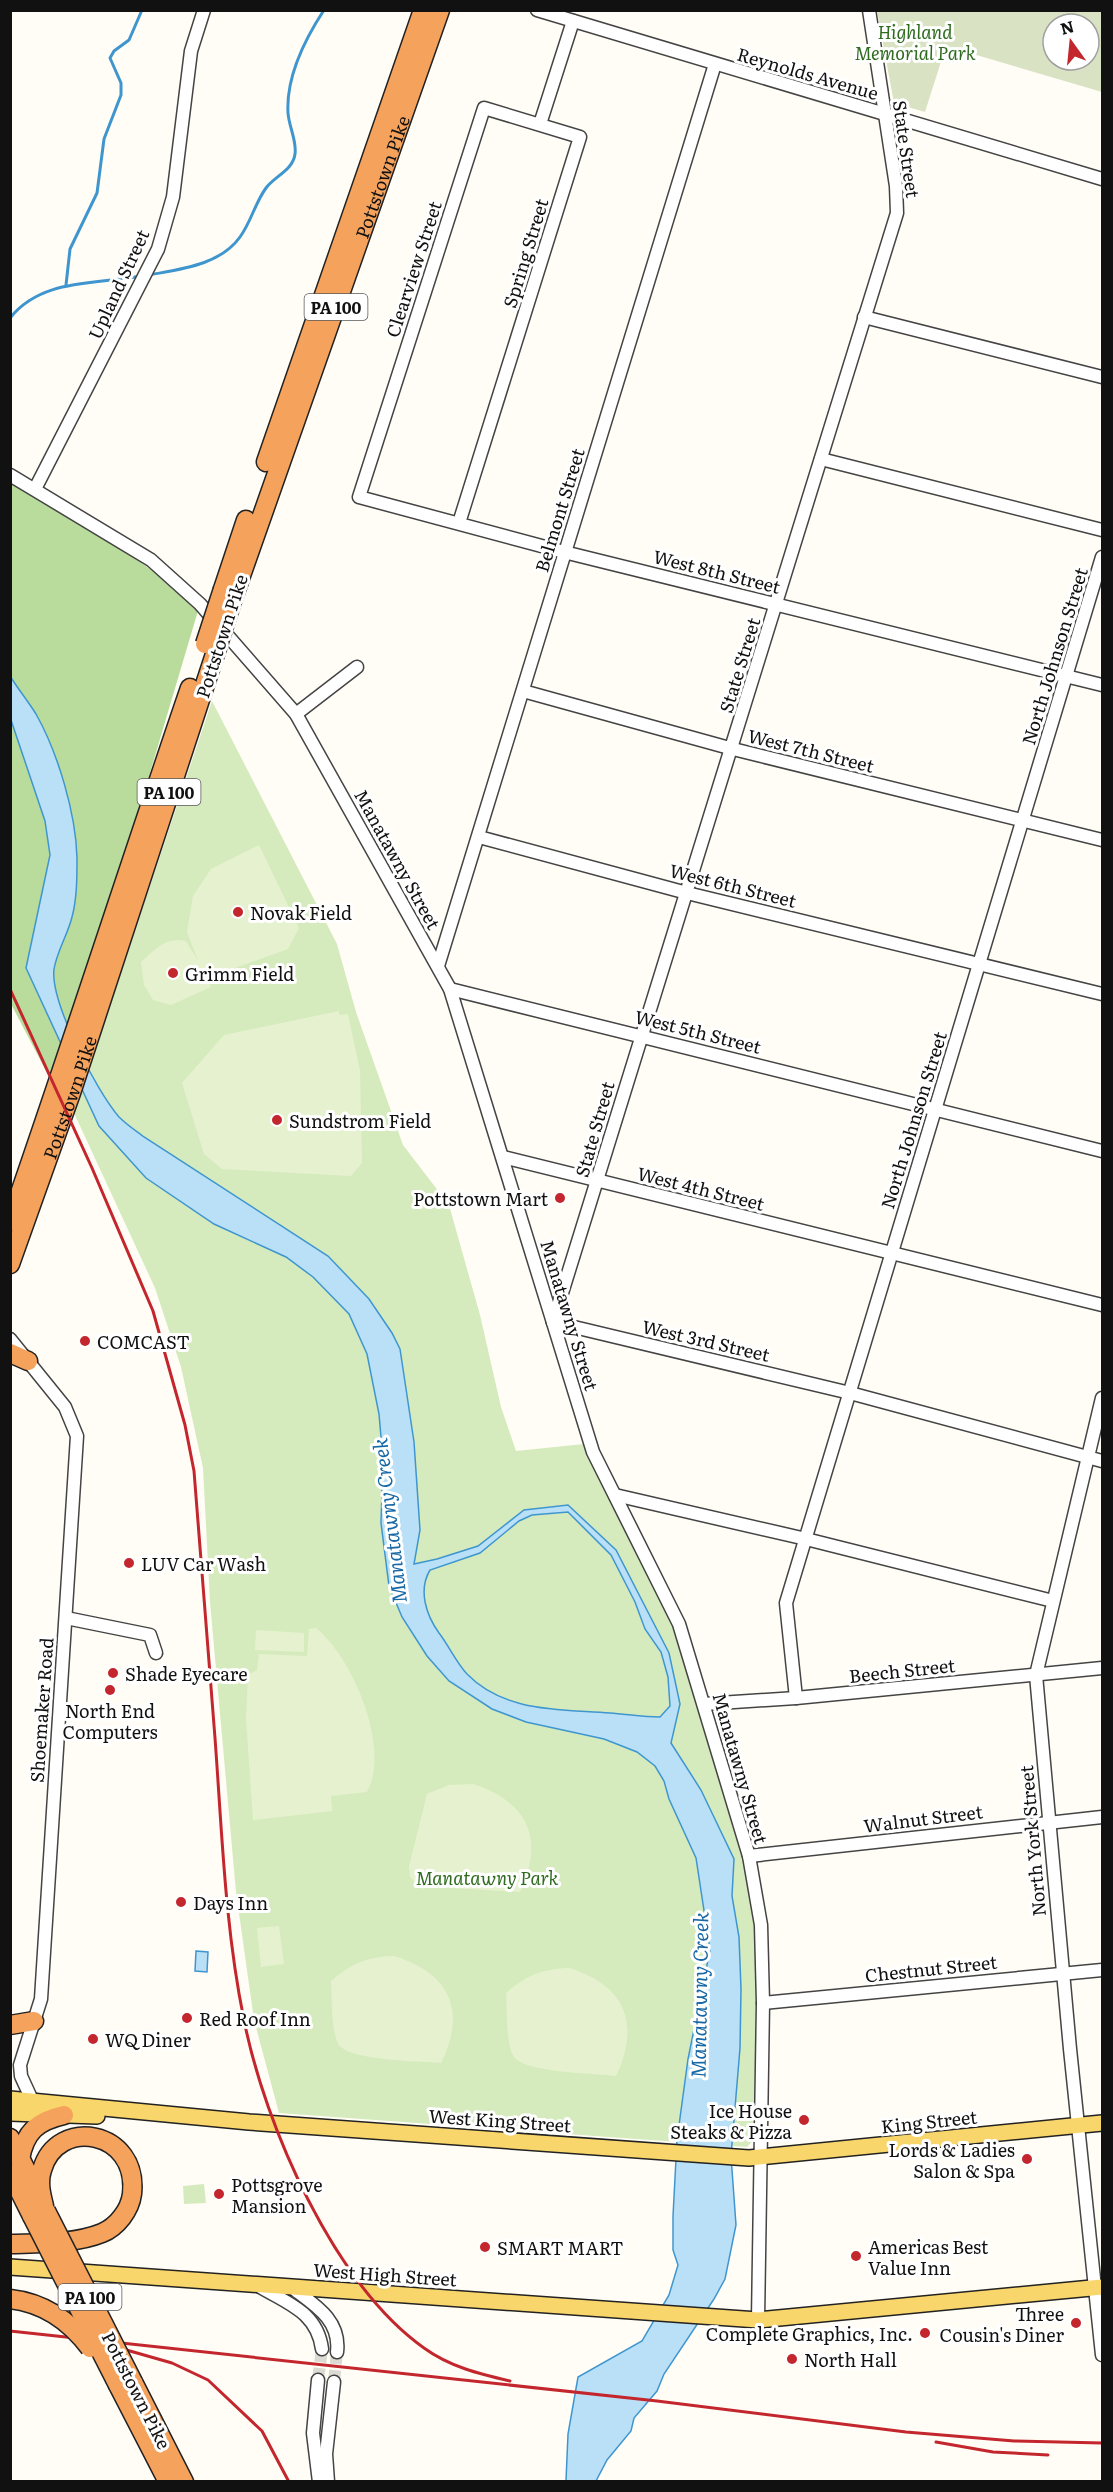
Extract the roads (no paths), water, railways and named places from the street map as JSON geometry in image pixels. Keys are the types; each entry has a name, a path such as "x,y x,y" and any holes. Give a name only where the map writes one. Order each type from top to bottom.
{"highway":[{"name":"Pottstown Pike","path":"10,1264 71,1093 227,596 423,10"},
{"name":"Pottstown Pike","path":"227,596 440,10"},
{"name":"Pottstown Pike","path":"11,1218 63,1073 114,911 210,649"},
{"path":"10,1353 28,1361"},
{"path":"10,2025 34,2021"},
{"path":"15,2165 32,2128 46,2120 64,2115"},
{"path":"10,2244 86,2238 108,2230 124,2214 131,2200 132,2174 125,2157 113,2145 96,2138 80,2136 64,2143 49,2156 41,2172 41,2211"},
{"name":"Pottstown Pike","path":"10,2138 15,2165 41,2211 143,2434 168,2481"},
{"path":"10,2299 42,2306 75,2329 97,2359 120,2383"},
{"name":"Pottstown Pike","path":"120,2383 184,2481"}],"main road":[{"name":"West King Street","path":"10,2099 237,2120 755,2158"},
{"name":"West King Street","path":"10,2113 237,2120"},
{"name":"King Street","path":"755,2158 1102,2123"},
{"name":"West High Street","path":"10,2267 758,2320 1099,2288"}],"street":[{"name":"Upland Street","path":"35,489 158,249 173,197 191,51 204,10"},
{"name":"Reynolds Avenue","path":"537,10 1102,179"},
{"name":"State Street","path":"553,1322 598,1182 640,1035 733,749 897,213 896,186 869,10"},
{"path":"540,124 573,21"},
{"name":"Belmont Street","path":"438,966 716,64"},
{"name":"Clearview Street","path":"359,497 484,108 540,124"},
{"name":"Spring Street","path":"459,523 580,137 540,124"},
{"path":"864,317 1102,377"},
{"path":"820,459 1102,530"},
{"name":"Manatawny Street","path":"10,475 151,560 200,604 296,714 450,989 593,1452 673,1608 749,1856 761,1925 763,2003 755,2158 758,2320"},
{"name":"West 8th Street","path":"359,497 564,552 1102,685"},
{"name":"North Johnson Street","path":"796,1698 786,1603 1068,676 1102,557"},
{"path":"296,714 357,667"},
{"name":"West 7th Street","path":"523,691 733,749 1102,840"},
{"name":"West 6th Street","path":"479,837 687,893 1102,994"},
{"name":"West 5th Street","path":"450,989 1102,1150"},
{"name":"West 4th Street","path":"503,1157 1102,1305"},
{"name":"West 3rd Street","path":"553,1322 850,1393 1102,1461"},
{"name":"Shoemaker Road","path":"10,1339 65,1407 76,1436 40,1999 20,2065 21,2076 32,2100"},
{"name":"North York Street","path":"1102,1398 1035,1675 1078,2125 1099,2288 1102,2355"},
{"path":"615,1495 1053,1600"},
{"path":"66,1618 150,1635 156,1653"},
{"name":"Beech Street","path":"704,1704 796,1698 1102,1668"},
{"name":"Walnut Street","path":"749,1856 1102,1816"},
{"name":"Chestnut Street","path":"763,2003 1102,1970"},
{"path":"256,2284 309,2316 318,2328 322,2349"},
{"path":"291,2287 332,2322 338,2335 337,2352"},
{"path":"318,2380 313,2433 319,2481"},
{"path":"328,2481 326,2454 334,2382"}],"water":[{"name":"Manatawny Creek","path":"10,676 36,714 52,747 73,822 77,858 75,903 54,969 59,1003 77,1046 99,1088 122,1120 144,1137 328,1256 369,1299 392,1333 400,1349 414,1442 420,1530 414,1564 478,1546 524,1510 568,1505 616,1550 669,1653 680,1704 671,1743 701,1790 734,1859 732,1896 739,1937 741,1989 740,2048 731,2156 736,2225 725,2279 664,2374 657,2391 634,2418 631,2431 607,2460 596,2481 566,2481 568,2434 578,2377 642,2341 669,2295 678,2265 673,2250 677,2140 688,2059 710,1950 696,1858 669,1799 664,1781 655,1766 637,1752 604,1739 526,1722 492,1709 449,1681 427,1656 402,1617 389,1586 381,1523 383,1460 379,1414 367,1354 349,1314 313,1277 286,1257 214,1224 146,1178 99,1126 26,968 50,855 45,821 11,720","holes":["568,1512 611,1555 635,1602 645,1629 661,1652 668,1677 670,1706 660,1717 534,1707 498,1696 482,1687 467,1674 434,1626 427,1610 424,1594 426,1578 430,1570 480,1553 519,1521 532,1515"]},
{"path":"196,1951 208,1952 207,1972 195,1971"}],"waterway":[{"path":"66,285 70,249 97,193 104,139 121,95 121,83 110,58 114,51 129,40 142,10"},
{"path":"149,275 199,264 222,254 240,237 266,188 294,160 294,139 288,113 290,86 298,59 324,10"},
{"path":"10,318 23,305 53,290 70,285 140,276"}],"tunnel":[{"path":"318,2380 322,2349"},
{"path":"334,2382 337,2352"}],"railway":[{"path":"10,989 92,1168 153,1311 185,1425 194,1471 232,1950 244,2020 268,2107 308,2200 333,2244 361,2285 391,2320 434,2355 455,2365 510,2381"},
{"path":"10,2331 657,2401 906,2432 1014,2441 1102,2443"},
{"path":"123,2349 172,2363 208,2380 262,2431 289,2482"},
{"path":"936,2442 993,2452 1048,2455"}],"place":[{"name":"Novak Field","path":"238,912"},
{"name":"Grimm Field","path":"173,973"},
{"name":"Sundstrom Field","path":"277,1120"},
{"name":"Pottstown Mart","path":"560,1198"},
{"name":"COMCAST","path":"85,1341"},
{"name":"LUV Car Wash","path":"129,1563"},
{"name":"Shade Eyecare","path":"113,1673"},
{"name":"North End Computers","path":"110,1690"},
{"name":"Days Inn","path":"181,1902"},
{"name":"Red Roof Inn","path":"187,2018"},
{"name":"WQ Diner","path":"93,2039"},
{"name":"Ice House Steaks & Pizza","path":"804,2120"},
{"name":"Lords & Ladies Salon & Spa","path":"1027,2159"},
{"name":"Pottsgrove Mansion","path":"219,2194"},
{"name":"SMART MART","path":"485,2247"},
{"name":"Americas Best Value Inn","path":"856,2256"},
{"name":"Three Cousin's Diner","path":"1076,2323"},
{"name":"Complete Graphics, Inc.","path":"925,2333"},
{"name":"North Hall","path":"792,2359"}],"park label":[{"name":"Highland Memorial Park","path":"915,42"},
{"name":"Manatawny Park","path":"487,1877"}]}
